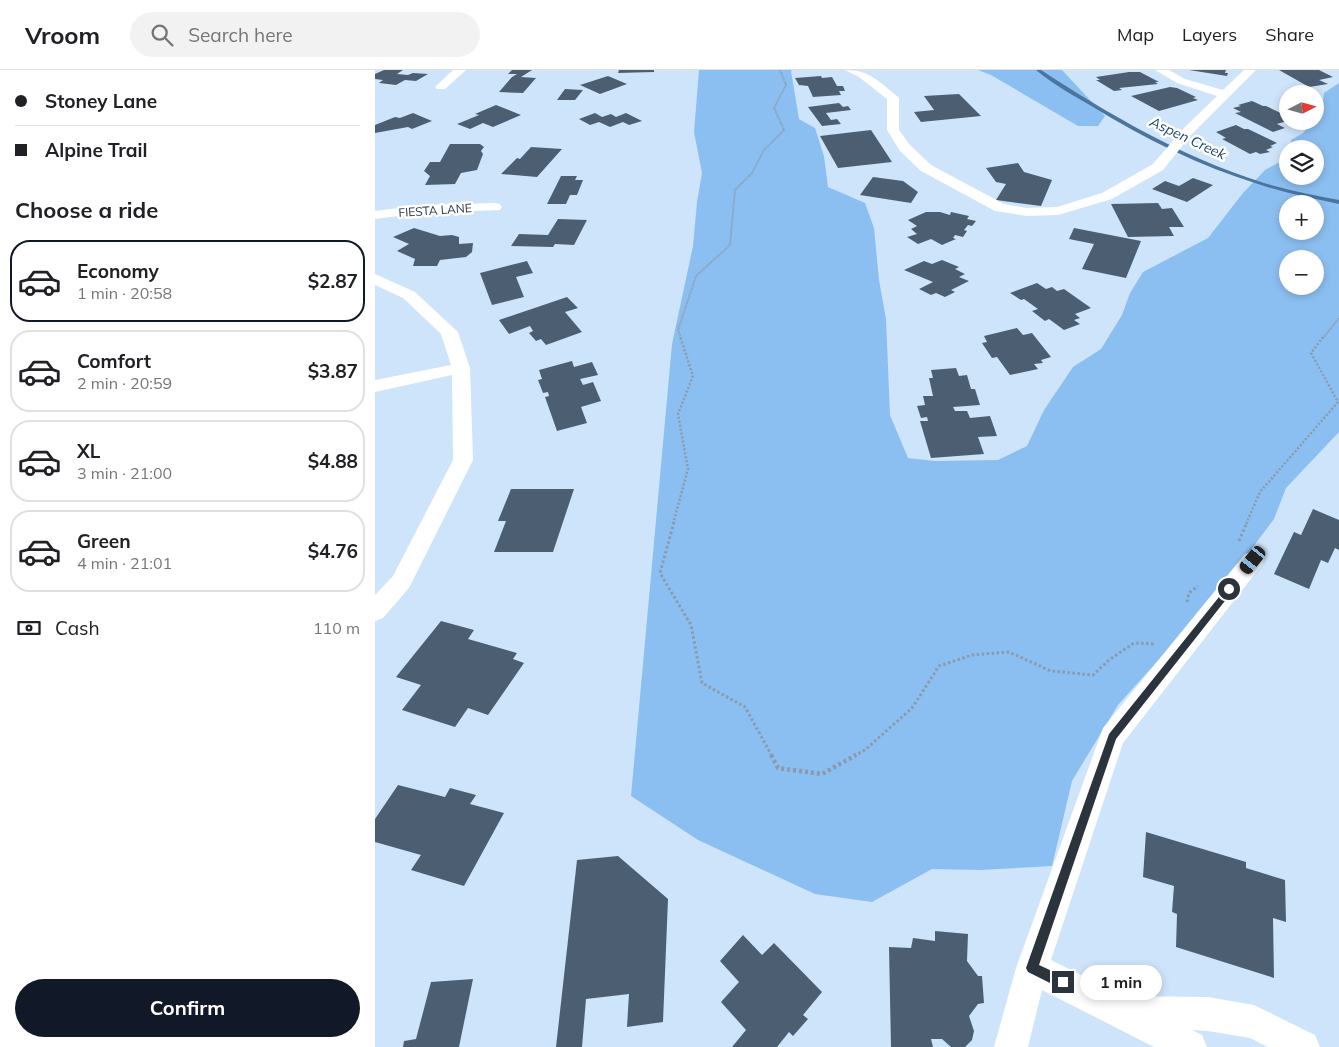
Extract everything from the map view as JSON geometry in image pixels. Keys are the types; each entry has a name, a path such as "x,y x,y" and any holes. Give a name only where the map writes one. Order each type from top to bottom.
{"street":[{"path":"441,87 460,70"},
{"path":"851,70 863,75 893,98 893,130 905,148 926,168 1000,208 1027,212 1058,210 1107,196 1157,167 1187,132 1249,70"},
{"path":"1161,70 1181,81 1225,95"},
{"name":"FIESTA LANE","path":"375,215 423,209 495,207"},
{"path":"375,279 409,295 449,332 461,368 463,460 401,582 375,611"},
{"path":"375,386 461,368"},
{"path":"1011,1047 1032,968 1112,737 1245,553"},
{"path":"1032,968 1124,1012 1190,1047"},
{"path":"1124,1012 1217,1015 1253,1022 1303,1047"}],"path":[{"path":"780,70 786,86 774,108 784,130 764,150 752,173 735,190 730,245 695,276 678,330 693,376 678,414 688,468 660,573 691,625 703,683 745,707 779,768 822,774 865,750 912,708 939,666 972,655 1009,652 1051,671 1093,675 1109,660 1134,643 1161,644"},
{"path":"1245,553 1260,492 1338,402 1311,353 1339,318"},
{"path":"1185,610 1189,592 1200,585"}],"shaded area":[{"path":"699,70 793,70 791,71 799,119 815,128 824,156 828,187 865,203 874,228 879,280 886,319 890,415 908,458 935,461 998,460 1027,446 1044,410 1073,367 1101,349 1122,315 1130,293 1143,272 1208,238 1243,193 1265,170 1279,163 1279,185 1324,185 1324,140 1291,140 1306,130 1324,130 1324,93 1339,83 1339,432 1286,488 1274,519 1215,597 1118,705 1072,781 1052,866 980,870 932,869 872,902 815,894 698,840 631,796 672,344 693,246 702,173 694,132"},
{"path":"978,70 1062,70 1105,116 1098,126 1078,126 991,75"}],"building":[{"path":"384,70 403,70 397,74 408,75 413,73 428,74 416,81 405,80 396,85 379,83 383,80 375,79 375,74"},
{"path":"512,70 532,70 521,77 536,78 523,93 499,92 517,74 508,74"},
{"path":"619,70 654,70 654,72 618,73"},
{"path":"1189,70 1226,70 1225,73 1228,73 1227,76"},
{"path":"1279,70 1319,70 1333,77 1319,80 1328,84 1305,85"},
{"path":"1140,72 1159,82 1155,82 1158,84 1119,88 1122,90 1114,91 1096,80 1100,80 1096,77"},
{"path":"608,76 627,84 600,94 580,85"},
{"path":"821,76 822,78 832,77 837,86 843,86 845,91 839,91 841,95 813,97 808,86 799,85 795,78"},
{"path":"1170,87 1177,88 1196,97 1193,98 1198,100 1159,111 1131,96"},
{"path":"565,89 583,90 575,100 557,100"},
{"path":"959,94 981,116 921,122 914,112 934,110 924,96"},
{"path":"1252,101 1279,112 1279,123 1277,124 1279,125 1279,130 1273,132 1235,113 1241,112 1233,108 1241,106 1238,105"},
{"path":"839,103 843,107 848,106 851,110 826,113 831,120 837,119 841,124 822,126 808,107"},
{"path":"496,105 521,115 493,127 483,123 470,129 457,124 479,115 475,114"},
{"path":"413,113 432,121 412,129 408,127 375,133 375,125 395,117 400,118"},
{"path":"595,113 602,117 611,114 616,117 626,113 642,121 629,125 623,122 610,127 599,122 590,125 579,119"},
{"path":"1236,125 1277,143 1266,150 1270,152 1250,154 1222,139 1226,138 1216,132"},
{"path":"871,130 892,162 838,168 820,136"},
{"path":"450,144 480,144 484,147 481,151 483,154 477,170 461,173 455,184 425,185 430,176 424,171 430,162 440,162"},
{"path":"531,147 562,149 537,177 501,174 517,158 520,159"},
{"path":"1018,163 1024,172 1052,180 1041,206 996,200 1006,184 996,182 986,168"},
{"path":"561,176 577,176 575,180 583,180 577,195 570,195 566,204 547,204"},
{"path":"873,177 903,181 918,192 911,203 860,195"},
{"path":"1193,178 1213,185 1187,202 1152,189 1165,181 1179,186"},
{"path":"1158,203 1162,209 1172,208 1184,227 1169,227 1174,236 1128,237 1111,204"},
{"path":"926,212 940,212 950,215 951,212 969,216 967,219 976,221 972,226 968,225 964,230 967,231 963,237 955,235 953,238 956,239 942,245 931,239 918,244 907,237 917,234 911,229 917,226 908,220"},
{"path":"558,219 587,220 574,245 555,244 553,247 511,246 519,234 548,235"},
{"path":"414,228 440,236 452,235 459,237 459,244 473,243 472,252 466,257 440,260 437,266 413,266 415,259 397,251 409,244 393,237"},
{"path":"1074,228 1141,241 1126,278 1082,269 1094,244 1069,239"},
{"path":"942,260 959,267 955,269 965,274 959,277 969,281 951,290 955,292 945,297 936,293 931,295 919,289 933,282 904,270 924,261 932,264"},
{"path":"527,261 533,273 516,277 524,297 492,305 480,273"},
{"path":"1037,283 1046,289 1052,287 1057,291 1064,289 1091,308 1075,314 1080,318 1074,320 1080,324 1064,330 1049,319 1045,321 1032,311 1038,309 1024,299 1021,300 1010,293"},
{"path":"567,297 578,308 565,312 582,332 546,345 541,339 536,341 529,333 533,331 530,326 509,334 499,320"},
{"path":"1017,328 1023,335 1032,333 1051,357 1041,360 1043,363 1034,364 1038,369 1010,375 997,357 992,358 982,343 987,342 984,336"},
{"path":"572,361 574,367 592,362 598,375 580,379 583,385 593,382 601,401 581,407 587,423 557,431 545,397 549,396 548,392 543,393 538,380 542,379 539,370"},
{"path":"956,368 959,376 967,375 971,389 975,389 980,405 953,407 955,411 967,411 970,418 990,416 997,436 978,437 984,454 931,458 920,421 928,421 927,417 921,418 917,406 925,405 923,396 933,396 929,378 933,378 931,370"},
{"path":"511,489 574,489 553,552 494,552 506,521 498,521"},
{"path":"1313,509 1339,520 1339,550 1335,548 1328,563 1321,560 1309,589 1274,574 1294,532 1301,535"},
{"path":"441,621 474,630 468,639 517,653 513,659 524,663 488,715 468,708 455,727 402,710 421,685 396,677"},
{"path":"398,785 445,797 450,788 476,795 470,804 504,813 464,886 411,870 421,855 375,842 375,819"},
{"path":"1146,832 1246,862 1246,868 1285,880 1286,922 1273,918 1274,978 1176,947 1177,914 1172,912 1174,886 1143,877"},
{"path":"618,856 668,899 663,1022 627,1027 629,994 586,999 582,1047 556,1047 577,860"},
{"path":"935,931 968,934 967,961 978,976 982,976 984,1003 978,1004 969,1016 974,1031 972,1040 965,1047 951,1047 942,1039 931,1039 933,1047 891,1047 889,947 911,948 913,938 935,941"},
{"path":"743,935 762,955 774,943 822,992 803,1015 808,1019 793,1036 789,1032 777,1047 732,1047 746,1030 721,1002 739,982 720,961"},
{"path":"473,979 459,1047 403,1047 404,1041 416,1039 431,982"}],"waterway":[{"name":"Aspen Creek","path":"1038,70 1107,114 1181,152 1259,183 1339,202"}],"route":[{"path":"1063,982 1032,968 1112,737 1229,589"}]}
